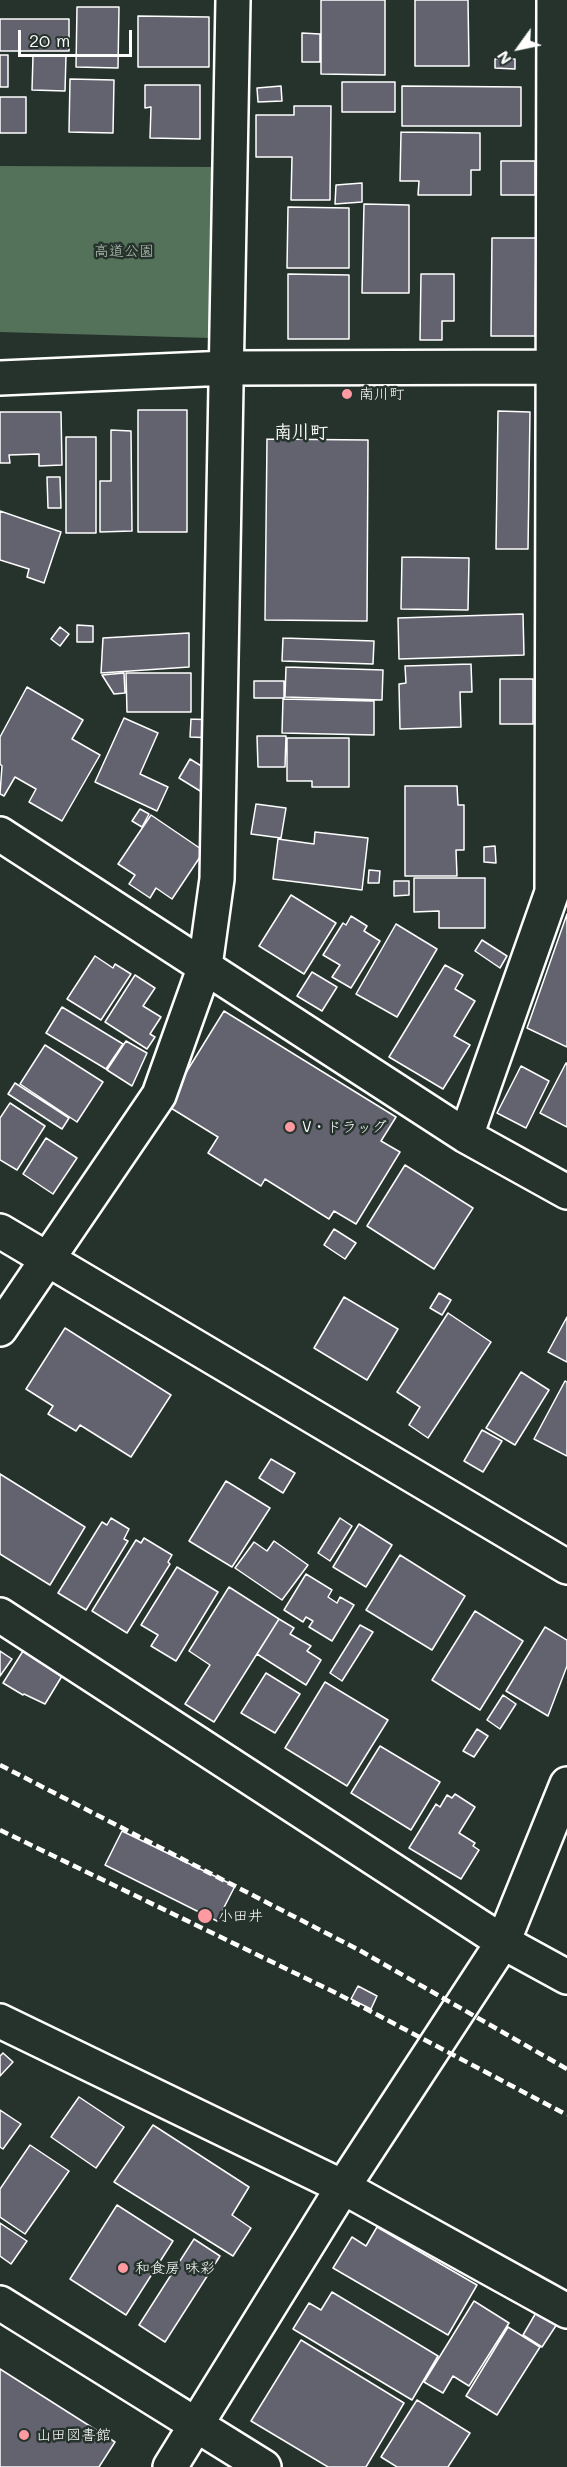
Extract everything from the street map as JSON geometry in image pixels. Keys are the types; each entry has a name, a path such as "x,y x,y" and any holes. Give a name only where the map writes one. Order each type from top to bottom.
{"street":[{"path":"0,1329 159,1095 205,966 217,879 233,0"},
{"path":"466,1136 552,892 560,367 554,0"},
{"path":"0,378 227,368 560,367"},
{"path":"0,834 205,966 309,1037 466,1136 567,1192"},
{"path":"0,1232 567,1567"},
{"path":"0,1615 503,1942 567,1977"},
{"path":"170,2467 343,2187 503,1942 567,1784"},
{"path":"0,2021 343,2187 567,2311"},
{"path":"0,2303 264,2467"}],"green space":[{"name":"高道公園","path":"0,166 212,167 210,338 0,332"}],"building":[{"path":"321,0 385,0 385,75 321,74"},
{"path":"415,0 468,0 469,66 415,66"},
{"path":"77,7 119,7 118,68 76,67"},
{"path":"138,16 209,17 209,67 138,67"},
{"path":"0,19 69,19 69,51 0,51"},
{"path":"302,33 320,34 320,62 302,62"},
{"path":"0,55 8,55 8,87 0,87"},
{"path":"33,56 66,56 65,91 32,90"},
{"path":"495,59 515,59 515,69 495,68"},
{"path":"70,79 114,80 113,133 69,132"},
{"path":"342,82 395,82 395,112 342,112"},
{"path":"145,85 200,85 200,139 150,138 151,107 145,108"},
{"path":"281,86 282,101 258,102 257,88"},
{"path":"402,86 521,87 521,126 402,126"},
{"path":"0,97 26,97 26,133 0,133"},
{"path":"294,106 331,106 330,200 291,200 292,157 256,157 256,115 294,115"},
{"path":"401,132 480,133 480,170 471,170 471,195 418,195 419,181 400,181"},
{"path":"501,161 535,161 535,195 501,195"},
{"path":"362,183 362,202 335,204 336,185"},
{"path":"364,204 409,205 409,293 362,293"},
{"path":"288,207 349,208 349,268 287,268"},
{"path":"492,238 536,238 535,336 491,336"},
{"path":"288,274 349,275 349,339 288,339"},
{"path":"421,274 454,274 454,321 442,321 442,340 420,340"},
{"path":"138,410 187,410 187,532 138,532"},
{"path":"498,411 530,412 528,549 496,549"},
{"path":"0,412 61,412 62,465 39,466 39,454 9,455 10,463 0,463"},
{"path":"111,430 131,431 132,531 100,532 100,481 111,481"},
{"path":"66,437 96,437 96,533 66,533"},
{"path":"267,439 368,440 367,621 265,620"},
{"path":"47,477 60,477 61,508 48,508"},
{"path":"0,511 61,532 44,583 27,577 29,569 0,560"},
{"path":"402,557 469,558 468,610 401,609"},
{"path":"523,614 524,655 399,659 398,618"},
{"path":"77,625 93,626 93,642 77,642"},
{"path":"60,627 69,634 60,646 51,639"},
{"path":"189,633 189,667 101,673 103,638"},
{"path":"283,638 374,641 373,664 282,661"},
{"path":"471,664 472,692 460,692 461,727 400,729 399,684 406,683 405,666"},
{"path":"286,667 383,670 382,700 285,697"},
{"path":"124,673 125,693 114,694 102,675"},
{"path":"126,673 191,673 191,712 127,712"},
{"path":"500,679 533,679 533,724 500,724"},
{"path":"254,681 284,681 284,698 254,698"},
{"path":"27,687 83,720 72,739 100,755 62,821 29,802 36,789 15,777 4,796 0,794 2,766 0,764 0,737"},
{"path":"283,699 374,701 374,735 282,733"},
{"path":"124,718 158,733 140,774 168,787 157,811 95,782"},
{"path":"191,719 214,720 214,738 190,737"},
{"path":"257,736 286,736 285,767 258,767"},
{"path":"287,738 349,738 349,787 312,787 312,781 287,781"},
{"path":"190,759 216,775 205,794 179,778"},
{"path":"405,786 457,786 458,805 464,805 464,850 456,850 457,876 405,876"},
{"path":"256,804 286,808 281,838 251,834"},
{"path":"140,809 149,814 142,827 132,821"},
{"path":"151,815 204,851 172,899 156,888 150,898 129,884 135,875 118,864"},
{"path":"315,832 368,838 362,890 273,879 278,839 314,844"},
{"path":"495,846 496,863 484,862 484,847"},
{"path":"369,870 380,871 379,883 368,883"},
{"path":"414,878 485,878 485,928 439,928 439,911 414,912"},
{"path":"394,881 409,881 409,895 394,896"},
{"path":"291,895 336,923 304,974 259,946"},
{"path":"567,914 567,1047 527,1028"},
{"path":"351,916 367,926 364,931 380,941 351,988 332,977 340,965 323,955 343,923 346,925"},
{"path":"396,924 437,949 397,1017 356,994"},
{"path":"482,940 507,956 500,968 475,951"},
{"path":"95,956 113,968 115,964 131,974 101,1020 67,999"},
{"path":"445,965 463,975 455,989 475,1001 454,1036 470,1045 443,1089 389,1057"},
{"path":"312,972 337,987 322,1011 297,996"},
{"path":"135,975 155,988 143,1006 161,1017 150,1034 155,1037 147,1049 105,1022"},
{"path":"62,1007 123,1044 106,1069 46,1033"},
{"path":"224,1011 396,1117 381,1141 400,1152 356,1224 334,1211 329,1219 265,1179 261,1186 208,1153 218,1137 166,1105"},
{"path":"126,1041 147,1053 132,1086 107,1070"},
{"path":"45,1045 103,1082 77,1122 20,1084"},
{"path":"567,1063 567,1127 540,1113"},
{"path":"521,1066 549,1081 526,1128 497,1113"},
{"path":"15,1083 69,1118 62,1129 8,1094"},
{"path":"10,1103 45,1126 17,1170 0,1160 0,1118"},
{"path":"46,1138 77,1158 53,1194 23,1174"},
{"path":"405,1165 473,1208 434,1269 367,1226"},
{"path":"334,1229 356,1243 345,1259 324,1245"},
{"path":"439,1293 451,1300 442,1315 430,1308"},
{"path":"344,1297 398,1329 367,1380 314,1348"},
{"path":"448,1313 491,1342 428,1438 409,1425 420,1407 397,1392"},
{"path":"567,1317 567,1362 548,1352"},
{"path":"65,1328 171,1395 131,1457 80,1425 76,1431 48,1414 53,1406 26,1389"},
{"path":"521,1372 549,1390 515,1445 486,1428"},
{"path":"565,1381 567,1382 567,1456 534,1439"},
{"path":"482,1430 502,1441 483,1472 464,1461"},
{"path":"271,1459 295,1473 283,1493 259,1478"},
{"path":"0,1474 85,1527 50,1585 0,1554"},
{"path":"226,1481 270,1508 232,1567 189,1541"},
{"path":"111,1518 129,1529 124,1539 128,1541 86,1610 58,1593 102,1522 107,1525"},
{"path":"340,1518 352,1526 330,1561 318,1553"},
{"path":"359,1524 392,1545 366,1587 333,1567"},
{"path":"144,1538 172,1555 168,1562 170,1564 127,1633 92,1611 136,1540 141,1543"},
{"path":"274,1541 308,1565 282,1600 235,1568 254,1542 267,1551"},
{"path":"400,1555 465,1596 432,1650 366,1610"},
{"path":"177,1567 218,1592 176,1661 151,1646 158,1635 141,1625"},
{"path":"306,1574 332,1590 328,1597 337,1603 340,1597 354,1605 332,1641 309,1627 313,1621 306,1617 303,1622 284,1610"},
{"path":"229,1587 279,1619 214,1722 185,1704 210,1665 189,1651"},
{"path":"475,1611 523,1641 480,1710 432,1680"},
{"path":"279,1619 294,1628 290,1634 311,1646 307,1651 321,1660 306,1685 257,1654"},
{"path":"360,1625 373,1632 342,1681 330,1673"},
{"path":"545,1627 567,1640 567,1666 548,1716 506,1691"},
{"path":"0,1651 12,1659 0,1676"},
{"path":"23,1651 62,1676 45,1704 3,1683"},
{"path":"266,1673 300,1694 275,1733 241,1713"},
{"path":"325,1682 388,1720 347,1786 285,1748"},
{"path":"503,1695 516,1704 500,1729 487,1720"},
{"path":"477,1729 488,1736 474,1757 463,1751"},
{"path":"380,1746 440,1782 411,1830 351,1793"},
{"path":"455,1794 475,1807 459,1833 475,1843 473,1846 479,1850 461,1879 409,1848 436,1804 440,1807 447,1795 452,1798"},
{"path":"122,1831 235,1886 217,1921 105,1865"},
{"path":"358,1986 377,1996 371,2009 351,1999"},
{"path":"3,2053 13,2062 0,2076 0,2056"},
{"path":"79,2097 124,2127 96,2168 51,2137"},
{"path":"0,2110 21,2124 3,2149 0,2147"},
{"path":"153,2125 249,2187 232,2215 251,2228 233,2256 114,2182"},
{"path":"30,2145 69,2171 25,2234 0,2217 0,2189"},
{"path":"117,2205 173,2241 126,2315 70,2279"},
{"path":"0,2223 27,2241 11,2264 0,2256"},
{"path":"377,2227 477,2285 448,2335 333,2268 352,2237 366,2246"},
{"path":"194,2239 220,2256 165,2342 139,2325"},
{"path":"332,2292 438,2356 412,2400 293,2329 309,2303 321,2310"},
{"path":"474,2301 509,2323 469,2386 453,2376 443,2393 424,2382"},
{"path":"537,2311 557,2324 542,2347 523,2335"},
{"path":"508,2327 540,2347 497,2415 466,2396"},
{"path":"301,2340 404,2403 366,2467 328,2467 251,2421"},
{"path":"0,2369 115,2442 99,2467 0,2467"},
{"path":"417,2400 470,2433 448,2467 397,2467 381,2457"}],"railway":[{"path":"0,1765 359,1950 567,2069"},
{"path":"0,1830 336,1993 567,2115"}],"place":[{"name":"南川町","path":"347,394"},
{"name":"V・ドラッグ","path":"290,1127"},
{"name":"小田井","path":"205,1916"},
{"name":"和食房 味彩","path":"123,2268"},
{"name":"山田図書館","path":"24,2435"}],"district":[{"name":"南川町","path":"301,432"}]}
